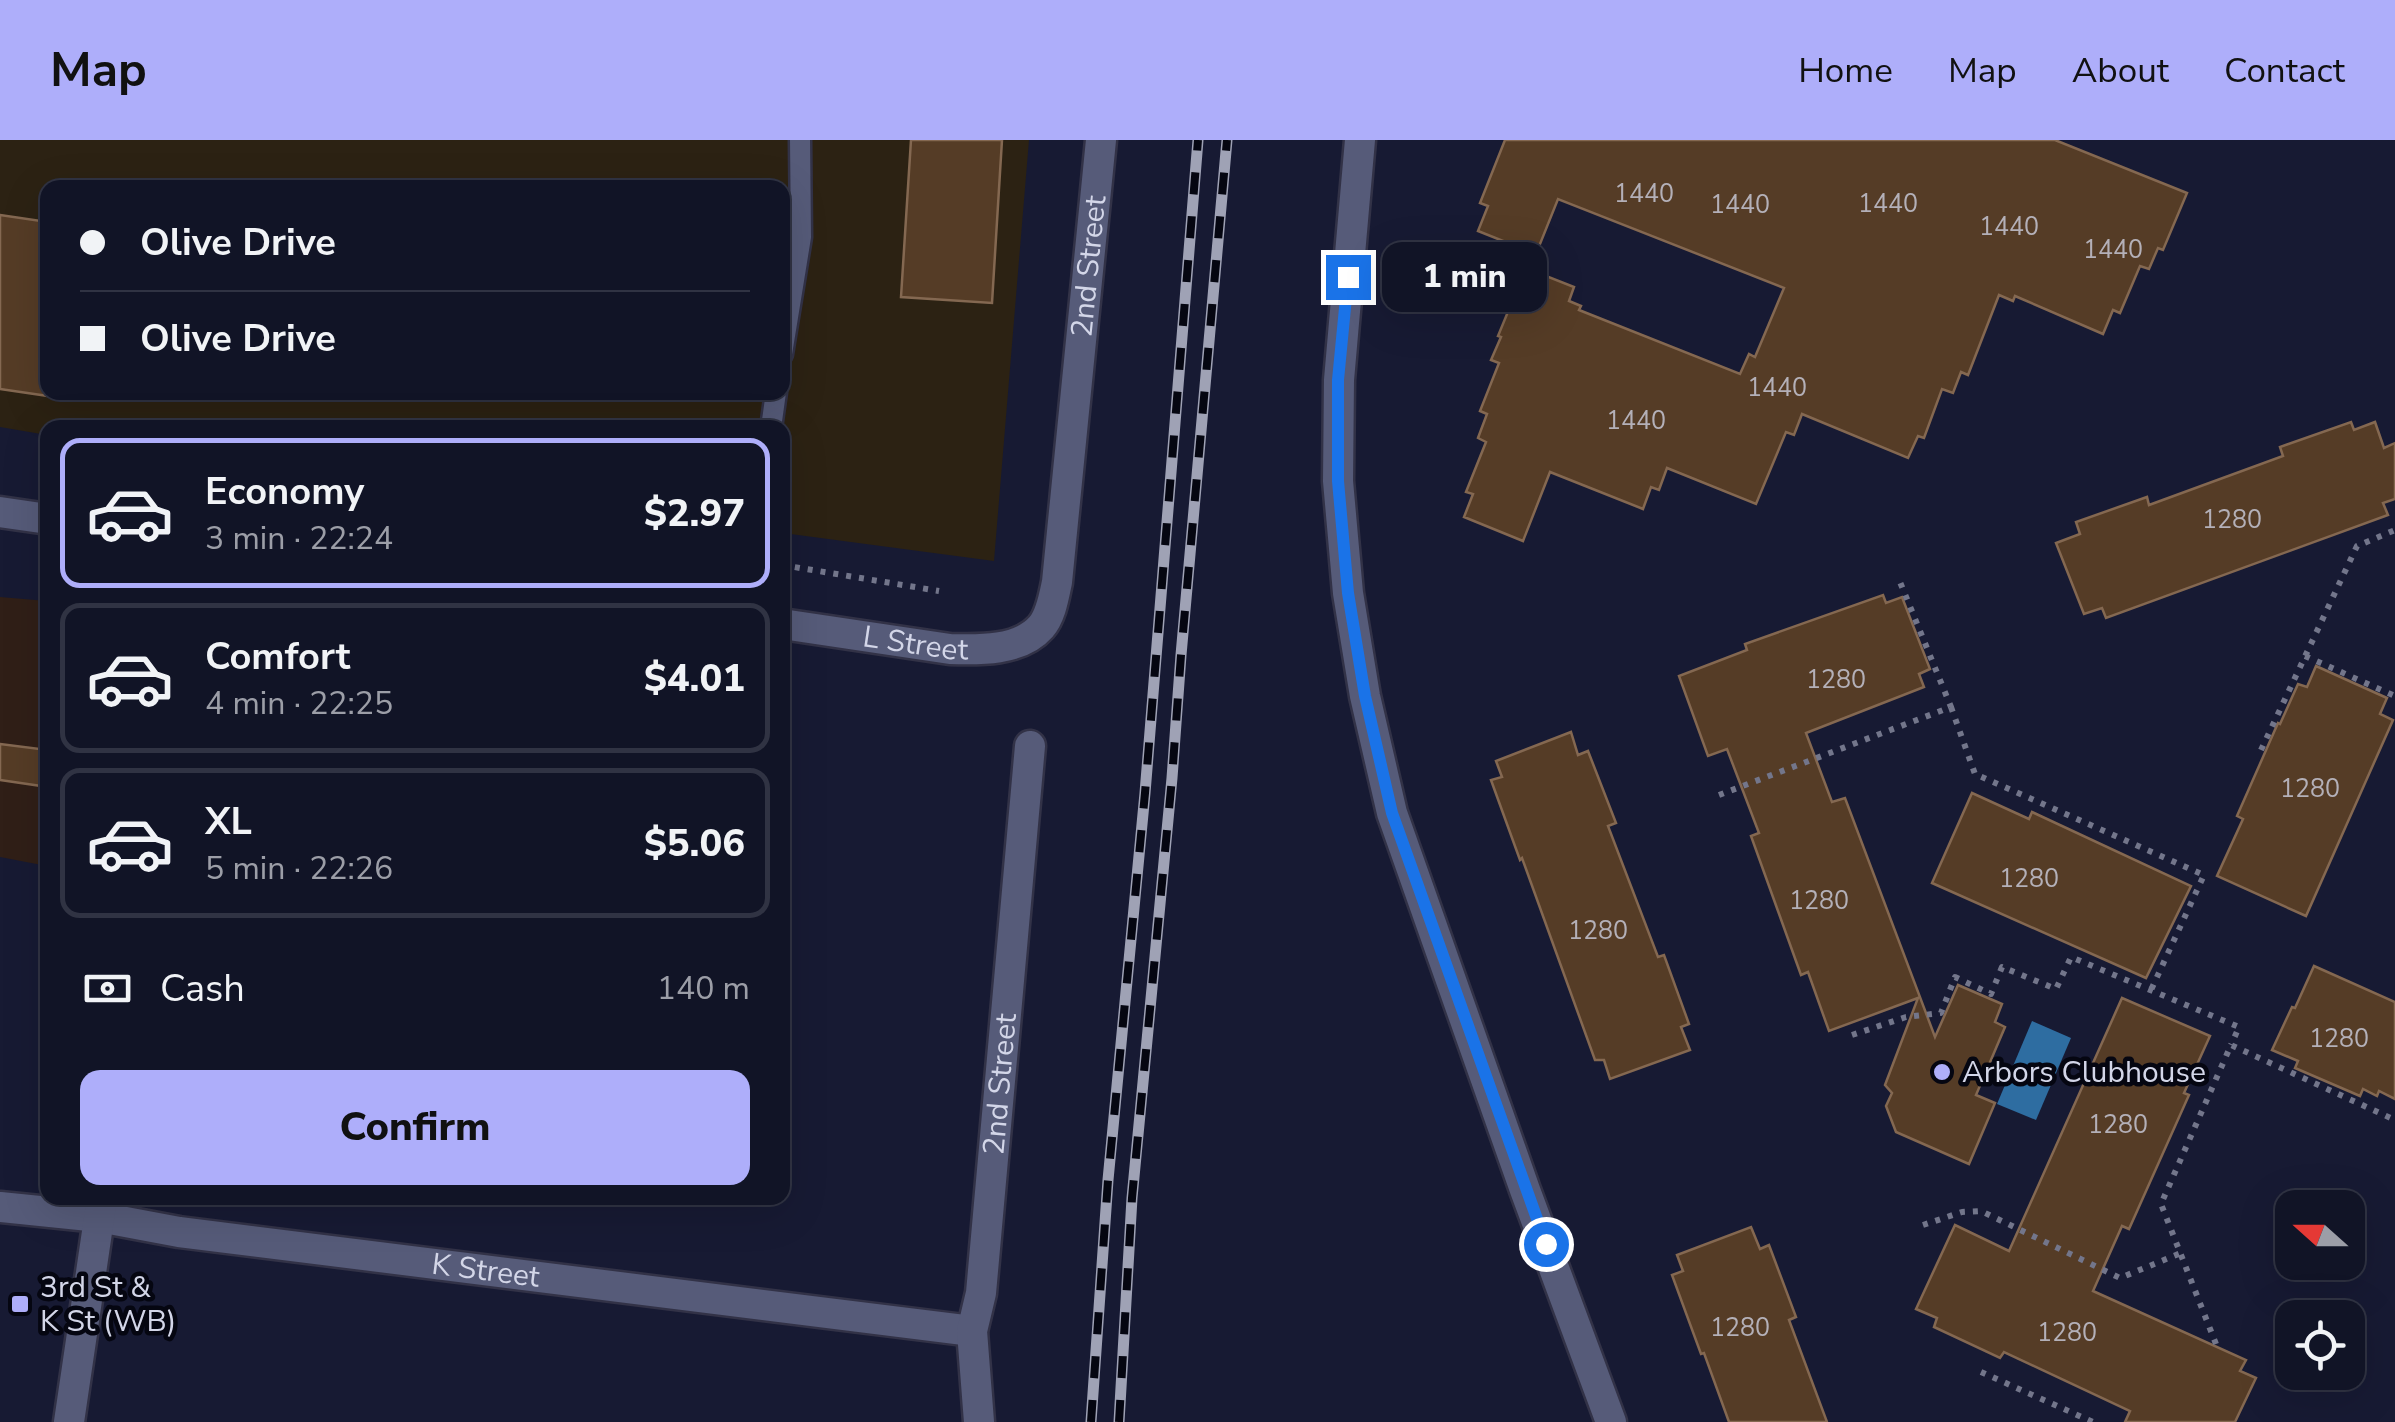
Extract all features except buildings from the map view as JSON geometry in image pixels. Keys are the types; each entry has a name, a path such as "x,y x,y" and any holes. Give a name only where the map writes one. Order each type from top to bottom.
{"street":[{"name":"2nd Street","path":"1042,626 1058,582 1100,140"},
{"path":"1360,140 1338,380 1338,481 1348,593 1365,696 1392,813 1612,1422"},
{"path":"0,512 40,518"},
{"name":"L Street","path":"790,625 950,650 1014,644 1042,626"},
{"name":"2nd Street","path":"979,1422 972,1331 981,1293 1030,746"},
{"name":"K Street","path":"0,1207 101,1207 179,1232 972,1331"},
{"path":"68,1422 101,1207"}],"lane":[{"path":"790,305 801,238 800,140"}],"path":[{"path":"2260,750 2357,546 2395,530"},
{"path":"790,566 939,591"},
{"path":"1900,582 1976,774 2204,875 2152,990"},
{"path":"2305,656 2395,696"},
{"path":"1719,796 1951,707"},
{"path":"1852,1035 1906,1017 1941,1013 1955,977 1991,994 2002,968 2056,990 2071,957 2238,1026 2161,1204 2216,1344"},
{"path":"2231,1045 2395,1120"},
{"path":"1923,1225 1962,1212 1981,1211 2120,1278 2181,1254"},
{"path":"1981,1372 2093,1422"}],"shaded area":[{"path":"0,140 1029,140 994,561 790,534 790,420 40,420 40,434 0,427"},
{"path":"0,597 40,600 40,865 0,857"}],"water":[{"path":"2032,1021 2071,1038 2036,1120 1997,1104"}],"railway":[{"path":"1091,1422 1108,1180 1145,793 1198,140"},
{"path":"1119,1422 1132,1198 1227,140"}],"place":[{"name":"Arbors Clubhouse","path":"1942,1072"},
{"name":"3rd St & K St (WB)","path":"20,1304"}],"route":[{"path":"1348,277 1338,380 1338,481 1348,593 1365,696 1392,813 1546,1244"}]}
